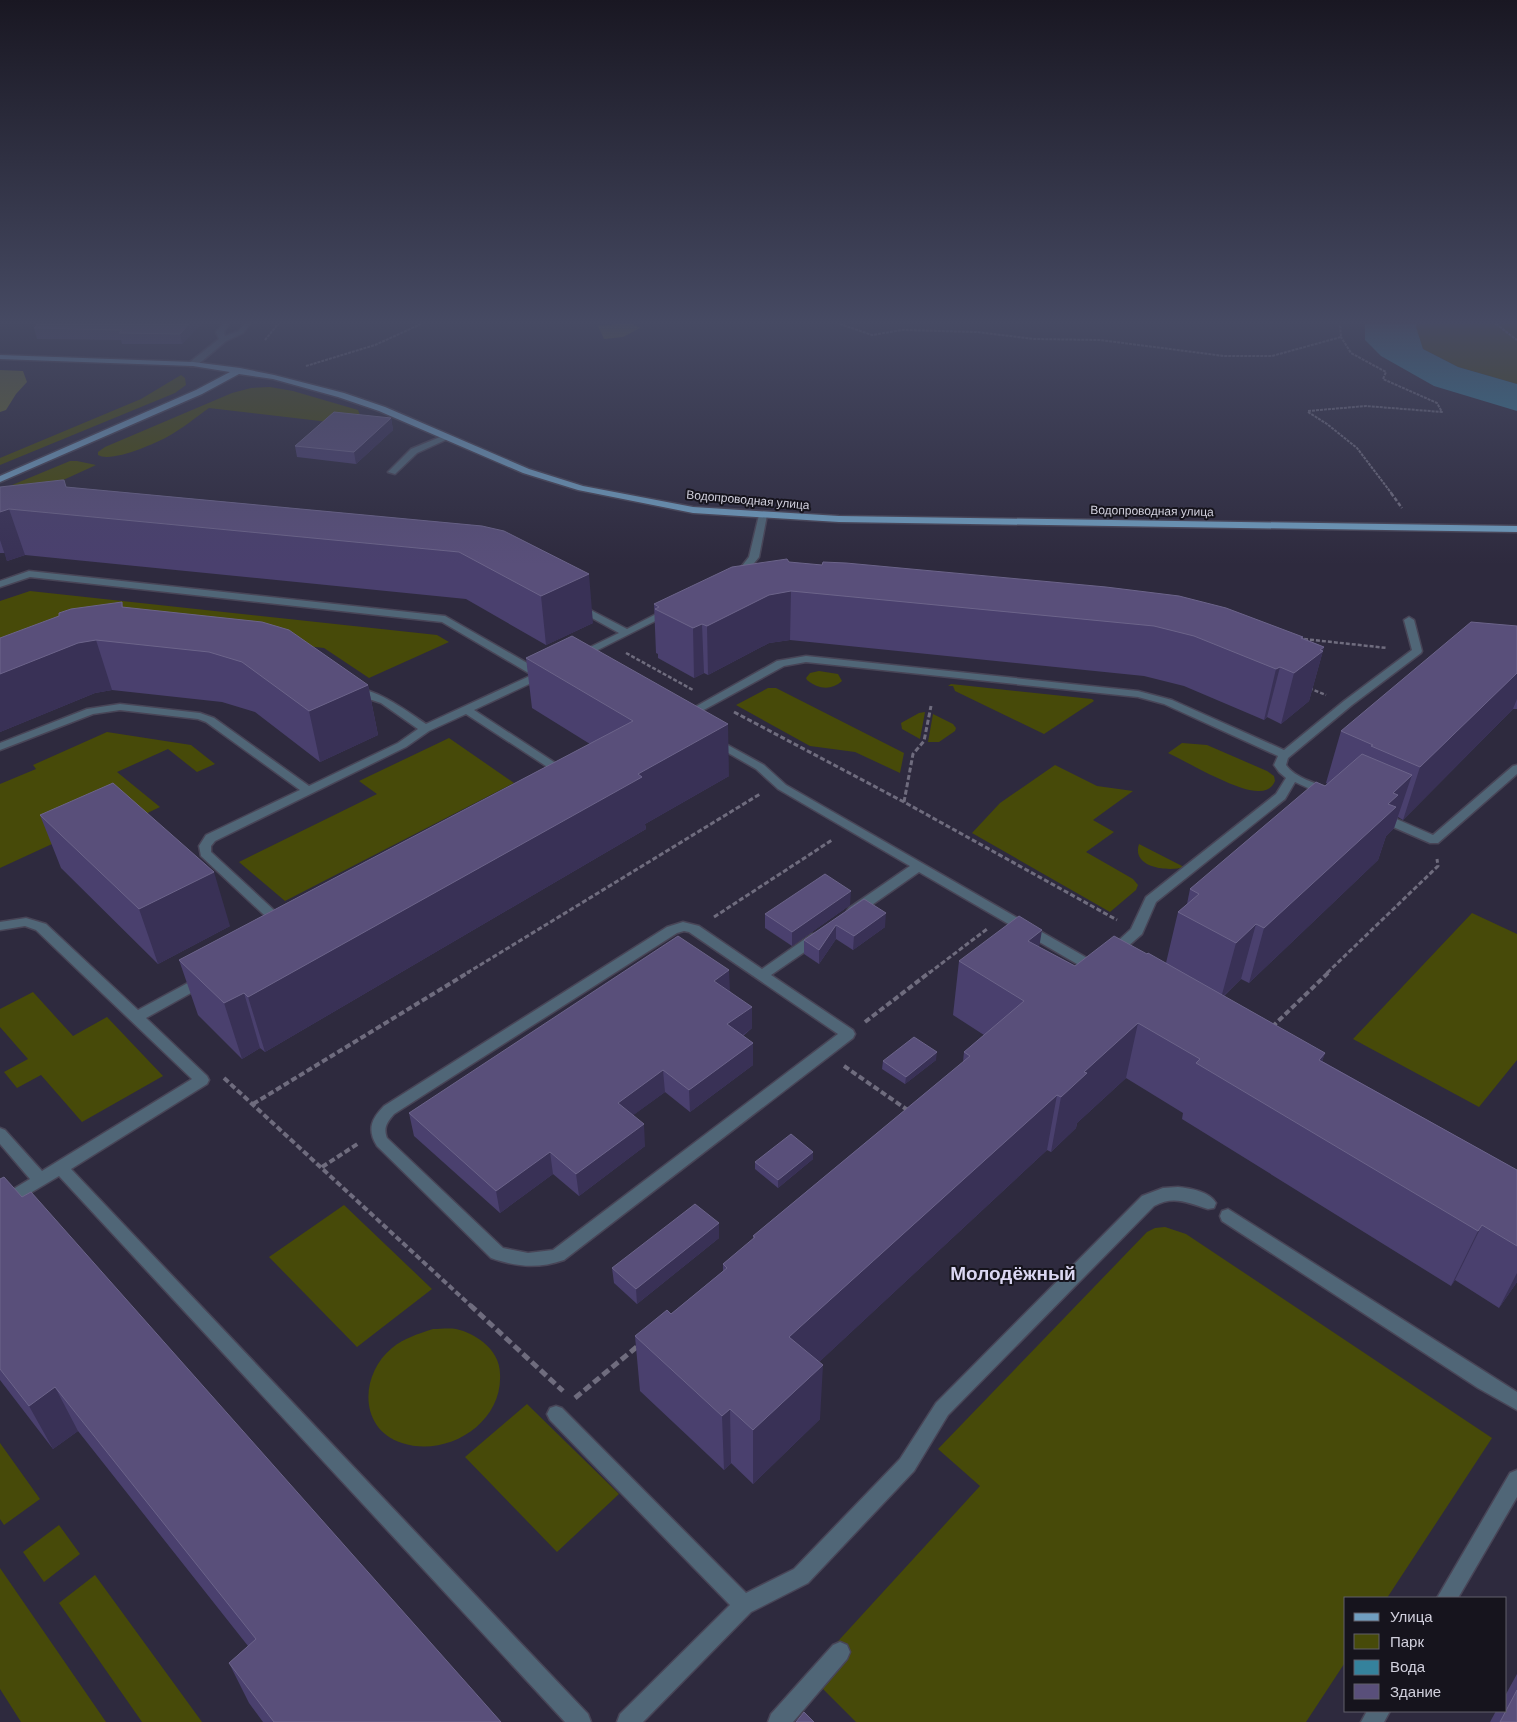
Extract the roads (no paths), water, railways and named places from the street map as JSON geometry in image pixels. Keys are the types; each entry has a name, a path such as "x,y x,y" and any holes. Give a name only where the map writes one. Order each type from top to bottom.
{"main road":[{"path":"0,478 170,404"},
{"name":"Водопроводная улица","path":"368,404 526,471 581,488 693,510 762,515 942,522 1517,528"}],"lane":[{"path":"392,472 414,451 448,437"},
{"path":"731,581 742,574 754,557 762,515"},
{"path":"0,584 29,574 445,619 540,675"},
{"path":"568,601 627,633"},
{"path":"588,669 571,660 677,608"},
{"path":"1336,797 1292,777 1280,765 1283,757 1417,651 1409,620"},
{"path":"678,720 781,663 806,659 1138,694 1168,702 1286,755"},
{"path":"283,937 292,932 205,853 205,846 210,838 402,745 426,729 556,667"},
{"path":"346,686 366,696 385,701 426,729"},
{"path":"0,747 91,711 106,707 120,706 200,716 219,724 307,790"},
{"path":"467,710 559,772 561,778 553,791"},
{"path":"702,734 760,768 776,784 1110,977"},
{"path":"1372,812 1434,840 1517,768"},
{"path":"1094,968 1137,932 1151,900 1281,796 1292,777"},
{"path":"840,921 919,866"},
{"path":"0,926 26,922 41,927 202,1080 0,1205"},
{"path":"683,926 694,929 762,975 848,1034 558,1255 528,1261 512,1259 497,1253 377,1135 377,1126 381,1118 389,1110 672,930 683,926"},
{"path":"762,975 824,932"},
{"path":"137,1017 214,975"},
{"path":"0,1134 40,1180"},
{"path":"60,1167 580,1722"},
{"path":"628,1722 744,1605 801,1576 908,1465 942,1409 1148,1201 1158,1195 1169,1192 1183,1193 1208,1203"},
{"path":"1228,1216 1517,1402"},
{"path":"556,1414 744,1605"},
{"path":"1448,1597 1517,1478"},
{"path":"779,1722 840,1652"}],"water":[{"path":"1495,404 1517,404 1517,411"}],"district":[{"name":"Молодёжный","path":"1013,1273"}]}
